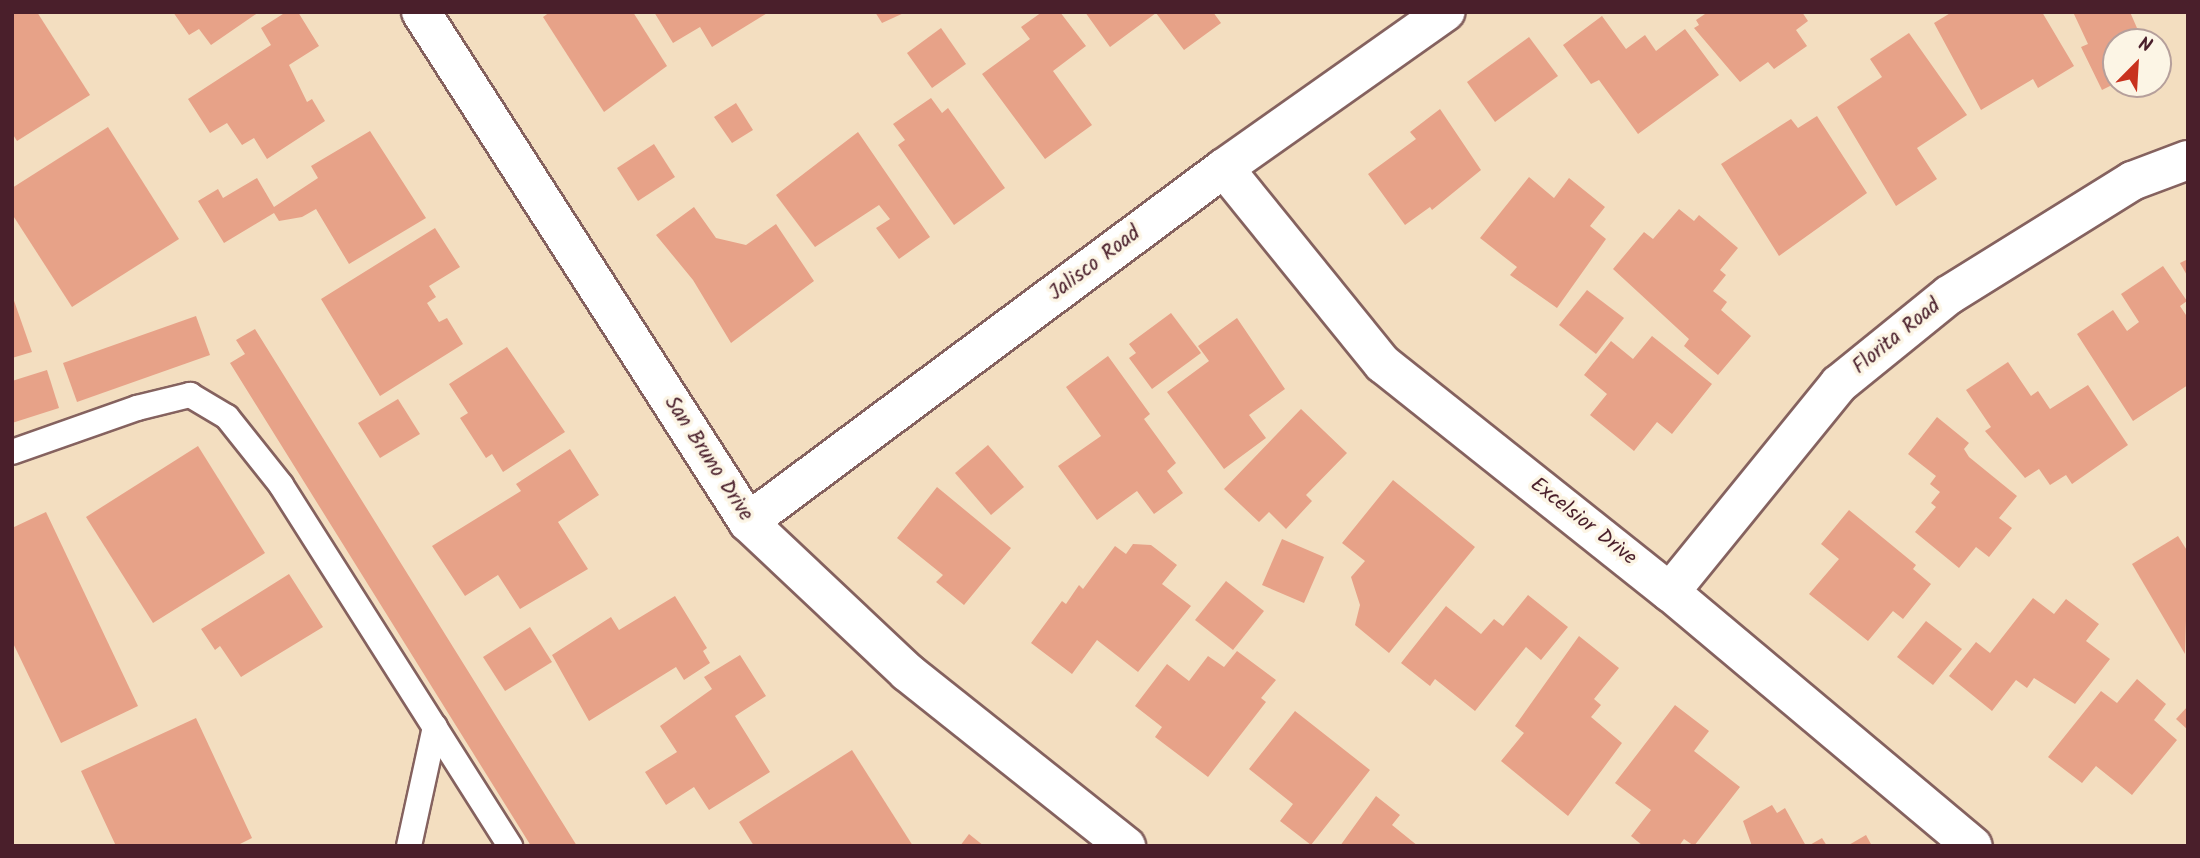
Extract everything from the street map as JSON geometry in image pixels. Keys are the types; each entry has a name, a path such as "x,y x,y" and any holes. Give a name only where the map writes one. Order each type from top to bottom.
{"street":[{"name":"San Bruno Drive","path":"421,12 748,522 907,672 1126,846"},
{"name":"Jalisco Road","path":"748,522 1224,168 1445,12"},
{"name":"Florita Road","path":"1671,592 1839,384 1949,295 2132,181 2188,160"},
{"name":"Excelsior Drive","path":"1224,168 1383,364 1671,592 1973,846"}],"lane":[{"path":"12,452 137,408 190,395 227,417 281,485 510,846"},
{"path":"409,846 435,727"}],"building":[{"path":"12,12 37,12 90,95 17,141 12,133"},
{"path":"173,12 259,12 211,45 199,29 189,35"},
{"path":"286,12 298,12 319,46 289,65 307,102 312,99 325,121 267,159 254,138 242,145 227,123 210,133 188,99 271,45 261,28"},
{"path":"550,12 633,12 667,66 604,112 543,17"},
{"path":"654,12 769,12 712,47 700,27 673,43"},
{"path":"875,12 906,12 882,23"},
{"path":"1042,12 1060,12 1086,46 1053,71 1092,125 1045,159 982,74 1030,39 1021,27"},
{"path":"1085,12 1213,12 1221,23 1184,50 1156,13 1110,47"},
{"path":"1708,12 1802,12 1808,21 1796,30 1807,46 1774,69 1768,62 1740,82 1694,28 1699,25 1696,20"},
{"path":"1952,12 2042,12 2074,66 2038,88 2033,79 1981,110 1934,23"},
{"path":"2073,12 2130,12 2137,28 2102,28 2102,90 2081,47 2088,44"},
{"path":"1602,16 1626,49 1645,35 1656,51 1685,29 1719,75 1638,134 1599,80 1591,84 1563,45"},
{"path":"941,28 966,64 932,88 907,53"},
{"path":"1909,33 1967,115 1917,148 1937,179 1896,206 1837,107 1882,77 1870,59"},
{"path":"1529,37 1558,76 1495,122 1467,82"},
{"path":"931,98 942,113 948,108 1005,188 954,225 898,145 905,140 893,124"},
{"path":"736,103 753,130 732,143 714,117"},
{"path":"1440,109 1481,170 1432,210 1430,207 1405,225 1368,174 1416,139 1410,132"},
{"path":"1817,116 1867,193 1779,256 1721,164 1791,119 1798,128"},
{"path":"108,127 179,239 72,307 12,214 12,188"},
{"path":"370,131 426,218 349,264 316,209 302,217 279,221 274,213 224,243 198,201 218,189 223,198 257,178 274,207 318,178 311,166"},
{"path":"858,132 930,237 899,259 876,228 890,219 879,205 815,247 776,195"},
{"path":"654,144 675,177 638,201 617,168"},
{"path":"1529,177 1554,198 1569,178 1605,207 1590,226 1606,239 1557,308 1510,275 1517,267 1480,238"},
{"path":"694,207 716,238 746,245 776,224 814,281 731,343 693,280 656,235"},
{"path":"1679,209 1694,221 1699,215 1738,248 1720,270 1726,275 1713,291 1727,302 1721,310 1751,336 1718,375 1684,346 1689,339 1613,269 1644,232 1653,239"},
{"path":"435,228 460,267 429,286 436,297 427,303 439,322 447,318 463,344 380,396 321,299"},
{"path":"2188,259 2188,277 2180,263"},
{"path":"2163,266 2187,301 2180,306 2188,318 2188,385 2133,421 2077,334 2113,310 2127,331 2139,322 2121,294"},
{"path":"1587,290 1624,318 1596,354 1559,325"},
{"path":"12,295 32,352 12,358"},
{"path":"1171,313 1201,353 1152,389 1129,358 1136,353 1129,344"},
{"path":"196,316 210,355 77,402 63,363"},
{"path":"1237,318 1285,389 1249,415 1266,438 1224,469 1167,392 1209,361 1198,346"},
{"path":"255,329 577,846 531,846 230,363 245,354 236,340"},
{"path":"1652,336 1712,384 1672,434 1657,422 1634,451 1590,415 1607,394 1584,375 1611,341 1633,359"},
{"path":"507,347 565,432 503,472 492,454 486,458 460,418 468,413 449,384"},
{"path":"1108,356 1150,414 1144,419 1176,463 1167,471 1183,493 1154,514 1137,491 1097,520 1058,466 1101,436 1066,387"},
{"path":"2008,362 2031,396 2038,391 2050,409 2088,385 2128,445 2072,484 2066,475 2050,485 2039,469 2025,478 1985,431 1991,427 1966,390"},
{"path":"47,370 59,408 12,423 12,381"},
{"path":"398,399 420,434 380,458 358,423"},
{"path":"1301,409 1347,453 1306,495 1312,501 1286,529 1269,512 1259,522 1224,489"},
{"path":"1937,417 1969,443 1964,449 1969,457 2017,496 1999,518 2012,528 1989,557 1976,547 1959,568 1915,532 1936,507 1931,503 1940,492 1930,484 1936,476 1908,454"},
{"path":"988,445 1024,487 991,515 955,473"},
{"path":"198,446 265,553 153,623 86,517"},
{"path":"570,449 599,495 558,522 588,569 520,609 498,575 465,596 432,546 521,491 516,484"},
{"path":"1393,480 1475,547 1389,653 1355,625 1360,605 1351,577 1365,561 1342,543"},
{"path":"937,487 1011,548 964,605 936,582 943,575 897,538"},
{"path":"1849,510 1916,565 1913,569 1931,584 1903,619 1893,611 1868,641 1809,594 1839,559 1821,544"},
{"path":"46,512 138,706 61,743 12,641 12,528"},
{"path":"2178,536 2188,552 2185,654 2132,564"},
{"path":"1282,539 1324,557 1304,603 1262,585"},
{"path":"1133,544 1151,545 1177,565 1162,584 1191,606 1138,672 1097,640 1072,674 1031,643 1062,601 1066,604 1079,585 1083,589 1115,546 1126,554"},
{"path":"289,574 323,627 241,677 220,646 215,650 201,629"},
{"path":"1226,581 1264,611 1233,650 1195,620"},
{"path":"1528,595 1568,627 1541,660 1526,647 1475,711 1435,679 1430,686 1401,663 1446,606 1481,634 1494,619 1503,626"},
{"path":"675,596 707,648 703,651 710,663 684,680 676,667 589,721 552,655 611,617 619,630"},
{"path":"2033,598 2054,614 2066,599 2099,624 2086,641 2110,659 2075,704 2034,678 2027,688 2016,680 1992,711 1949,676 1976,642 1990,653"},
{"path":"1926,621 1962,649 1933,685 1897,657"},
{"path":"530,627 552,662 505,691 483,657"},
{"path":"1579,636 1619,668 1594,699 1601,705 1591,717 1622,743 1568,816 1501,761 1524,733 1515,726"},
{"path":"1237,651 1276,680 1261,698 1266,702 1208,777 1155,737 1162,727 1135,706 1167,664 1189,681 1208,656 1224,667"},
{"path":"740,655 766,696 735,716 770,772 709,810 694,787 666,805 645,772 677,752 660,726 712,689 704,677"},
{"path":"2137,679 2166,704 2154,720 2177,740 2132,795 2096,766 2082,783 2048,757 2101,691 2117,703"},
{"path":"1675,705 1709,731 1694,751 1740,787 1694,846 1684,839 1679,846 1643,846 1631,836 1651,810 1615,783"},
{"path":"2188,706 2188,730 2176,719"},
{"path":"1295,711 1370,770 1311,845 1280,821 1293,804 1249,769"},
{"path":"196,718 252,838 236,846 116,846 81,771"},
{"path":"852,750 913,846 754,846 739,822"},
{"path":"1376,796 1400,815 1392,825 1418,846 1340,846"},
{"path":"1772,805 1777,813 1785,808 1806,846 1752,846 1743,821"},
{"path":"969,834 984,846 960,846"},
{"path":"1866,835 1872,846 1847,846"},
{"path":"1822,838 1827,846 1808,846"}]}
